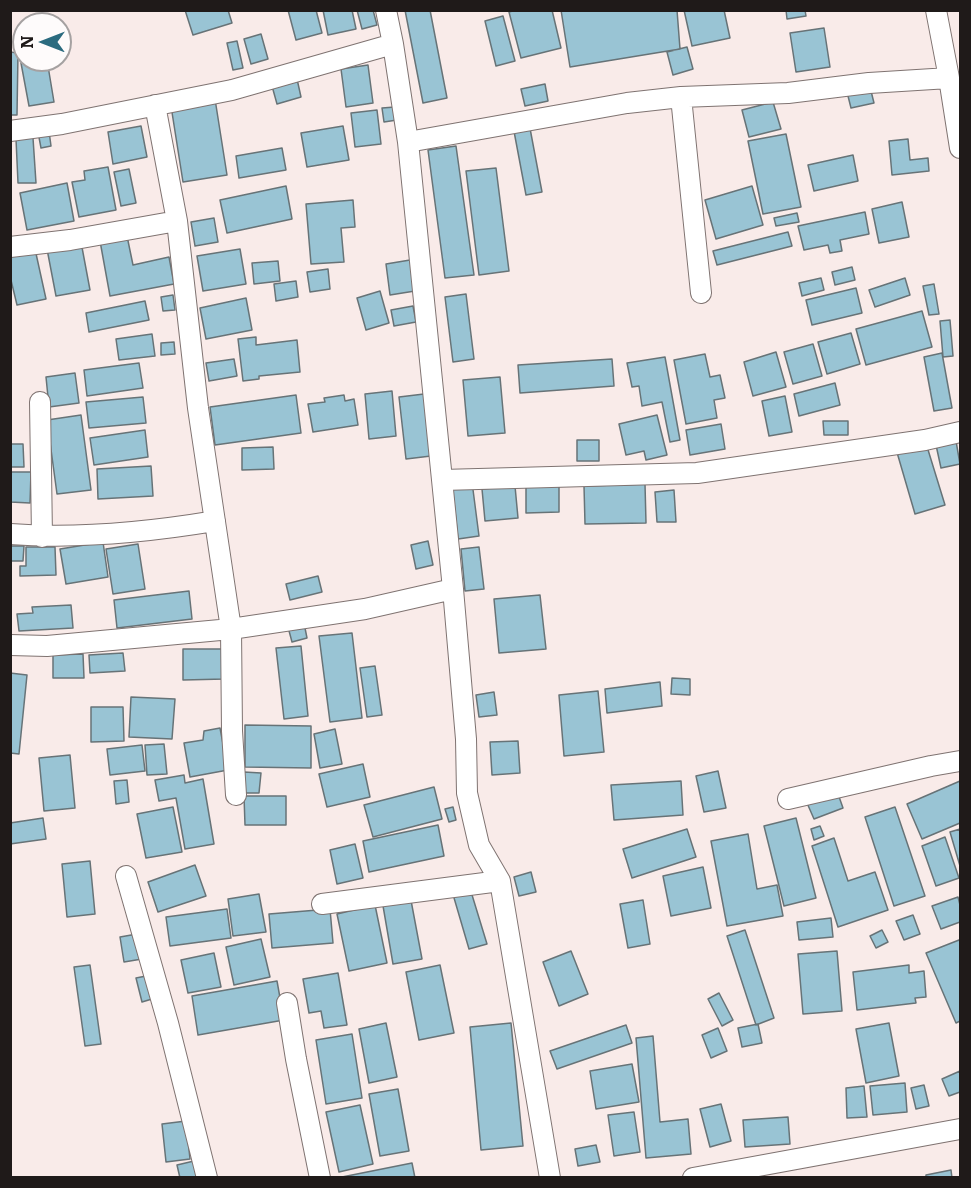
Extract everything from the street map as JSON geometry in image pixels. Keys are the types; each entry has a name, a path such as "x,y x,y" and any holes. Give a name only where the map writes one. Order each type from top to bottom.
{"street":[{"path":"386,10 408,142 453,589 466,739 467,793 479,845 500,881 550,1178"},
{"path":"936,10 960,148"},
{"path":"10,131 62,124 232,90 393,44"},
{"path":"408,142 627,103 681,97 788,93 869,83 949,78"},
{"path":"681,97 701,293"},
{"path":"155,105 177,221 198,408 231,629 232,731 236,795"},
{"path":"10,247 70,240 177,221"},
{"path":"40,402 42,537"},
{"path":"442,480 697,473 925,440 960,432"},
{"path":"10,534 42,537 161,530 215,521"},
{"path":"10,645 47,646 231,629 365,609 453,589"},
{"path":"788,799 960,761"},
{"path":"126,876 168,1023 207,1178"},
{"path":"322,904 500,881"},
{"path":"287,1003 320,1178"},
{"path":"693,1178 960,1130"}],"building":[{"path":"185,10 228,10 232,23 193,35"},
{"path":"288,10 316,10 322,33 296,40"},
{"path":"323,10 352,10 356,29 328,35"},
{"path":"357,10 373,10 377,25 362,29"},
{"path":"405,10 430,10 447,98 423,103"},
{"path":"552,10 561,48 521,58 509,12"},
{"path":"561,10 677,10 680,49 570,67"},
{"path":"684,10 724,10 730,38 692,46"},
{"path":"786,10 805,10 806,16 787,19"},
{"path":"503,16 515,61 496,66 485,21"},
{"path":"824,28 830,67 796,72 790,33"},
{"path":"261,34 268,59 251,64 244,39"},
{"path":"237,41 243,68 233,70 227,43"},
{"path":"687,47 693,69 673,75 667,52"},
{"path":"10,52 12,52 12,72 18,72 17,115 10,115"},
{"path":"368,65 373,103 346,107 341,69"},
{"path":"23,72 49,72 54,102 29,106"},
{"path":"297,79 301,97 277,104 272,86"},
{"path":"869,83 874,103 851,108 846,88"},
{"path":"545,84 548,101 525,106 521,89"},
{"path":"215,99 227,175 183,182 171,106"},
{"path":"773,102 781,129 749,137 742,110"},
{"path":"395,107 397,120 384,122 382,108"},
{"path":"377,110 381,144 355,147 351,113"},
{"path":"529,123 542,192 526,195 513,126"},
{"path":"141,126 147,157 113,164 108,132"},
{"path":"343,126 349,160 307,167 301,133"},
{"path":"49,131 51,146 41,148 38,132"},
{"path":"786,134 801,207 763,214 748,141"},
{"path":"33,138 36,183 18,183 16,139"},
{"path":"908,139 910,160 928,158 929,171 892,175 889,141"},
{"path":"456,146 474,275 445,278 428,150"},
{"path":"282,148 286,170 239,178 236,156"},
{"path":"853,155 858,181 814,191 808,165"},
{"path":"108,167 116,210 79,217 72,182 85,180 84,171"},
{"path":"496,168 509,271 479,275 466,171"},
{"path":"129,169 136,203 121,206 114,172"},
{"path":"67,183 74,221 27,230 20,193"},
{"path":"286,186 292,219 227,233 220,200"},
{"path":"752,186 763,225 716,239 705,200"},
{"path":"353,200 355,227 341,228 344,262 311,264 306,204"},
{"path":"902,202 909,237 879,243 872,209"},
{"path":"865,212 869,234 840,240 842,251 830,253 828,245 804,250 798,226"},
{"path":"797,213 799,222 776,226 774,218"},
{"path":"214,218 218,242 195,246 191,222"},
{"path":"788,232 792,246 717,265 713,251"},
{"path":"127,236 133,265 169,257 174,284 110,296 100,241"},
{"path":"81,242 90,290 56,296 47,249"},
{"path":"35,249 46,299 17,305 10,276 10,254"},
{"path":"240,249 246,284 203,291 197,256"},
{"path":"410,260 415,291 390,295 386,264"},
{"path":"278,261 280,281 254,284 252,263"},
{"path":"852,267 855,280 835,285 832,272"},
{"path":"328,269 330,289 310,292 307,272"},
{"path":"821,278 824,290 802,296 799,283"},
{"path":"905,278 910,295 875,307 869,290"},
{"path":"296,281 298,297 276,301 274,284"},
{"path":"934,284 939,314 929,315 923,286"},
{"path":"856,288 862,313 812,325 806,300"},
{"path":"380,291 389,323 366,330 357,298"},
{"path":"466,294 474,359 453,362 445,297"},
{"path":"173,295 175,310 163,311 161,297"},
{"path":"246,298 252,330 206,339 200,308"},
{"path":"145,301 149,320 89,332 86,313"},
{"path":"413,306 416,322 394,326 391,310"},
{"path":"922,311 932,347 866,365 856,329"},
{"path":"950,320 953,356 943,357 940,321"},
{"path":"851,333 860,364 827,374 818,342"},
{"path":"152,334 155,356 119,360 116,339"},
{"path":"256,337 256,345 297,340 300,372 259,376 259,379 243,381 238,339"},
{"path":"174,342 175,354 161,355 161,343"},
{"path":"813,344 822,376 793,384 784,352"},
{"path":"776,352 786,387 753,396 744,362"},
{"path":"942,353 952,408 934,411 924,357"},
{"path":"705,354 710,377 720,375 725,398 714,400 717,418 686,424 674,360"},
{"path":"665,357 680,440 670,442 662,402 642,406 639,386 632,387 627,363"},
{"path":"234,359 237,376 209,381 206,363"},
{"path":"612,359 614,386 520,393 518,365"},
{"path":"139,363 143,388 87,396 84,370"},
{"path":"75,373 79,403 49,407 46,377"},
{"path":"500,377 505,433 468,436 463,380"},
{"path":"835,383 840,405 799,416 794,394"},
{"path":"392,391 396,436 369,439 365,394"},
{"path":"424,394 431,456 406,459 399,397"},
{"path":"296,395 301,433 215,445 210,407"},
{"path":"344,395 345,401 354,399 358,425 313,432 308,404 325,402 324,398"},
{"path":"785,396 792,432 769,436 762,401"},
{"path":"143,397 146,423 89,428 86,402"},
{"path":"81,415 91,490 57,494 47,420"},
{"path":"657,415 667,455 646,460 644,451 626,455 619,424"},
{"path":"823,421 848,421 848,435 824,435"},
{"path":"721,424 725,449 690,455 686,430"},
{"path":"145,430 148,457 94,465 90,438"},
{"path":"577,440 599,440 599,461 577,461"},
{"path":"925,440 945,505 915,514 896,449"},
{"path":"956,441 960,464 941,468 936,445"},
{"path":"10,444 23,444 24,467 10,467"},
{"path":"273,447 274,469 242,470 242,448"},
{"path":"151,466 153,496 98,499 97,469"},
{"path":"10,472 31,472 30,503 10,502"},
{"path":"526,481 559,481 559,512 526,513"},
{"path":"472,482 479,536 458,539 452,484"},
{"path":"645,484 646,523 585,524 584,486"},
{"path":"515,486 518,518 485,521 482,489"},
{"path":"674,490 676,522 657,522 655,492"},
{"path":"428,541 433,565 416,569 411,545"},
{"path":"103,542 108,577 66,584 60,549"},
{"path":"138,544 145,589 113,594 106,549"},
{"path":"11,546 24,546 23,561 10,561"},
{"path":"26,547 55,547 56,575 20,576 20,566 26,566"},
{"path":"479,547 484,589 465,591 461,549"},
{"path":"318,576 322,592 290,600 286,584"},
{"path":"189,591 192,619 117,628 114,600"},
{"path":"540,595 546,649 499,653 494,599"},
{"path":"71,605 73,628 19,631 17,614 33,613 32,607"},
{"path":"304,623 307,638 292,642 288,627"},
{"path":"352,633 362,718 330,722 319,636"},
{"path":"301,646 308,716 284,719 276,648"},
{"path":"183,649 225,649 225,679 183,680"},
{"path":"123,653 125,671 90,673 89,655"},
{"path":"83,654 84,678 53,678 53,655"},
{"path":"375,666 382,715 367,717 360,668"},
{"path":"10,673 27,675 19,754 10,753"},
{"path":"672,678 690,679 690,695 671,694"},
{"path":"660,682 662,706 607,713 605,689"},
{"path":"598,691 604,752 564,756 559,695"},
{"path":"494,692 497,715 479,717 476,695"},
{"path":"131,697 175,699 172,739 129,737"},
{"path":"91,707 123,707 124,741 91,742"},
{"path":"245,725 311,726 311,768 245,767"},
{"path":"220,728 228,770 190,777 184,743 203,740 204,731"},
{"path":"335,729 342,764 320,768 314,734"},
{"path":"518,741 520,773 492,775 490,742"},
{"path":"164,744 167,774 147,775 145,745"},
{"path":"142,745 145,771 110,775 107,749"},
{"path":"70,755 75,808 44,811 39,758"},
{"path":"363,764 370,797 327,807 319,774"},
{"path":"718,771 726,808 704,812 696,776"},
{"path":"244,772 261,773 259,793 244,793"},
{"path":"184,775 185,783 203,779 214,844 185,849 176,798 159,801 155,780"},
{"path":"127,780 129,802 116,804 114,781"},
{"path":"681,781 683,815 614,820 611,785"},
{"path":"960,781 960,823 922,839 907,804"},
{"path":"434,787 442,819 373,837 364,805"},
{"path":"837,791 843,808 814,819 807,803"},
{"path":"244,796 286,796 286,825 245,825"},
{"path":"173,807 182,852 146,858 137,814"},
{"path":"453,807 456,820 449,822 445,809"},
{"path":"895,807 925,896 894,906 865,817"},
{"path":"43,818 46,839 10,844 10,823"},
{"path":"796,818 816,898 784,906 764,826"},
{"path":"438,825 444,856 369,872 363,841"},
{"path":"820,826 824,836 814,840 811,829"},
{"path":"687,829 696,857 632,878 623,849"},
{"path":"960,829 960,866 950,832"},
{"path":"748,834 757,889 777,885 783,916 727,926 711,841"},
{"path":"945,837 959,878 936,886 922,846"},
{"path":"834,838 848,881 875,872 888,910 838,927 812,846"},
{"path":"355,844 363,878 337,884 330,850"},
{"path":"90,861 95,914 67,917 62,864"},
{"path":"195,865 206,896 158,912 148,882"},
{"path":"703,867 711,908 671,916 663,876"},
{"path":"531,872 536,892 519,896 514,877"},
{"path":"469,885 487,944 469,949 452,891"},
{"path":"259,894 266,932 233,936 228,899"},
{"path":"410,895 422,959 393,964 382,900"},
{"path":"958,897 960,922 941,929 932,906"},
{"path":"643,900 650,944 628,948 620,904"},
{"path":"375,905 387,963 349,971 337,914"},
{"path":"227,909 231,938 170,946 166,917"},
{"path":"330,909 333,943 272,948 269,914"},
{"path":"913,915 920,934 904,940 896,921"},
{"path":"831,918 833,937 799,940 797,922"},
{"path":"745,930 774,1018 756,1025 727,936"},
{"path":"882,930 888,942 876,948 870,936"},
{"path":"137,934 142,959 124,962 120,937"},
{"path":"261,939 270,977 234,985 226,947"},
{"path":"959,940 960,1021 956,1023 926,953"},
{"path":"571,951 588,994 559,1006 543,962"},
{"path":"837,951 842,1011 803,1014 798,954"},
{"path":"214,953 221,987 188,993 181,960"},
{"path":"90,965 101,1044 85,1046 74,967"},
{"path":"440,965 454,1033 419,1040 406,972"},
{"path":"909,965 909,973 924,971 926,997 915,998 916,1003 857,1010 853,972"},
{"path":"338,973 347,1025 324,1028 321,1011 309,1013 303,979"},
{"path":"146,976 152,999 142,1002 136,978"},
{"path":"277,981 284,1020 198,1035 192,996"},
{"path":"719,993 733,1020 722,1026 708,999"},
{"path":"386,1023 397,1077 369,1083 359,1029"},
{"path":"511,1023 523,1146 481,1150 470,1027"},
{"path":"889,1023 899,1076 866,1083 856,1029"},
{"path":"758,1024 762,1043 742,1047 738,1028"},
{"path":"626,1025 632,1043 557,1069 550,1051"},
{"path":"718,1028 727,1051 711,1058 702,1035"},
{"path":"352,1034 362,1098 326,1104 316,1040"},
{"path":"653,1036 660,1122 688,1119 691,1154 646,1158 636,1038"},
{"path":"632,1064 639,1102 596,1109 590,1071"},
{"path":"960,1071 960,1092 949,1096 942,1079"},
{"path":"905,1083 907,1112 873,1115 870,1086"},
{"path":"924,1085 929,1106 916,1109 911,1088"},
{"path":"864,1086 867,1117 847,1118 846,1088"},
{"path":"398,1089 409,1151 380,1156 369,1094"},
{"path":"721,1104 731,1141 710,1147 700,1109"},
{"path":"360,1105 373,1164 339,1172 326,1112"},
{"path":"634,1112 640,1152 614,1156 608,1115"},
{"path":"788,1117 790,1144 745,1147 743,1120"},
{"path":"186,1121 190,1159 166,1162 162,1124"},
{"path":"596,1145 600,1162 578,1166 575,1149"},
{"path":"194,1161 198,1178 180,1178 177,1165"},
{"path":"412,1163 415,1178 337,1178"},
{"path":"951,1170 952,1178 926,1178 926,1175"}]}
